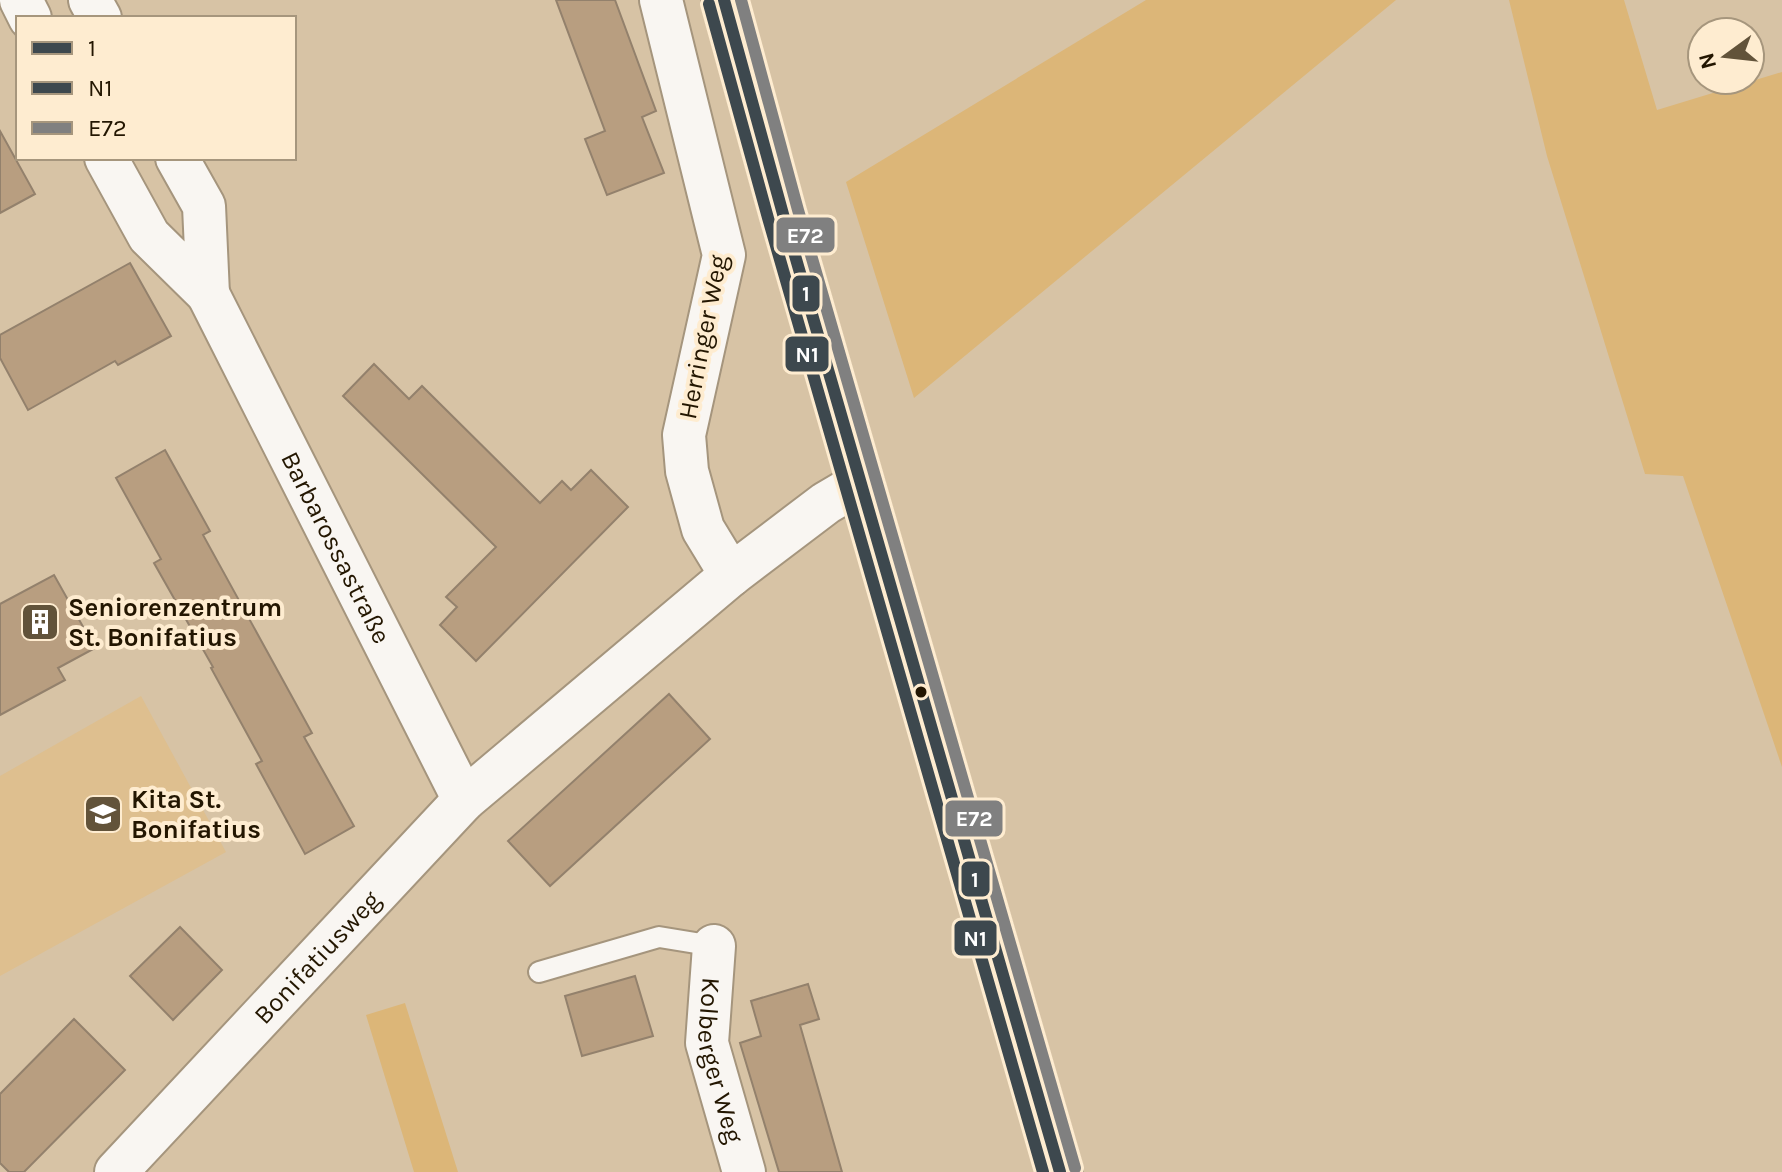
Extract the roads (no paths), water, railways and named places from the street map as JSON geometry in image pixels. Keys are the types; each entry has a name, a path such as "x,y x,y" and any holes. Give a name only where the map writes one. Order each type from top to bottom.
{"main road":[{"path":"724,0 1060,1172"}],"street":[{"name":"Herringer Weg","path":"661,0 724,255 684,435 687,471 703,529 731,575"},
{"name":"Barbarossastraße","path":"107,160 149,236 208,294 464,800"},
{"name":"Barbarossastraße","path":"178,160 204,206 208,294"},
{"name":"Bonifatiusweg","path":"131,1167 464,800 731,575 826,503 863,486"},
{"name":"Kolberger Weg","path":"714,946 707,1043 744,1172"}],"lane":[{"path":"539,972 659,937 714,946"}],"place":[{"name":"Seniorenzentrum St. Bonifatius","path":"40,622"},
{"name":"Kita St. Bonifatius","path":"103,814"}]}
